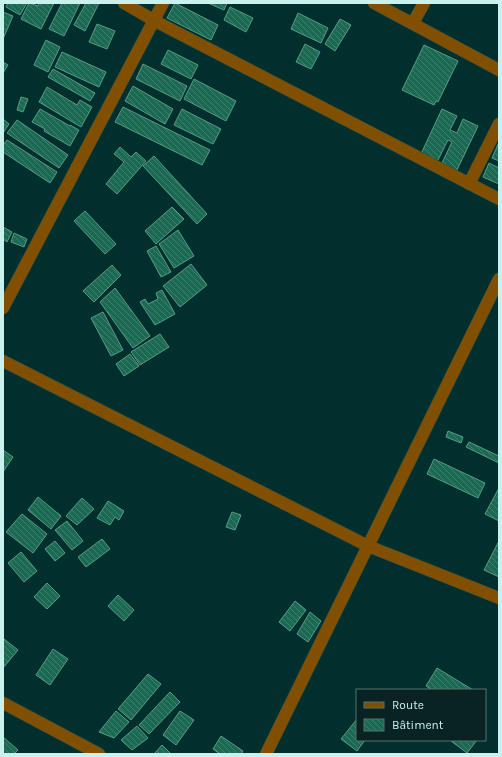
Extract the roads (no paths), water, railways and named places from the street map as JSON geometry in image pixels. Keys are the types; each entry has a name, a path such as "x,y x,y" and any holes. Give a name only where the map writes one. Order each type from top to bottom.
{"street":[{"path":"124,3 155,21 499,199"},
{"path":"3,308 155,21 163,3"},
{"path":"374,3 499,70"},
{"path":"413,23 424,3"},
{"path":"469,184 499,124"},
{"path":"266,754 499,279"},
{"path":"3,361 368,546 499,598"},
{"path":"3,703 77,749 99,754"}]}
